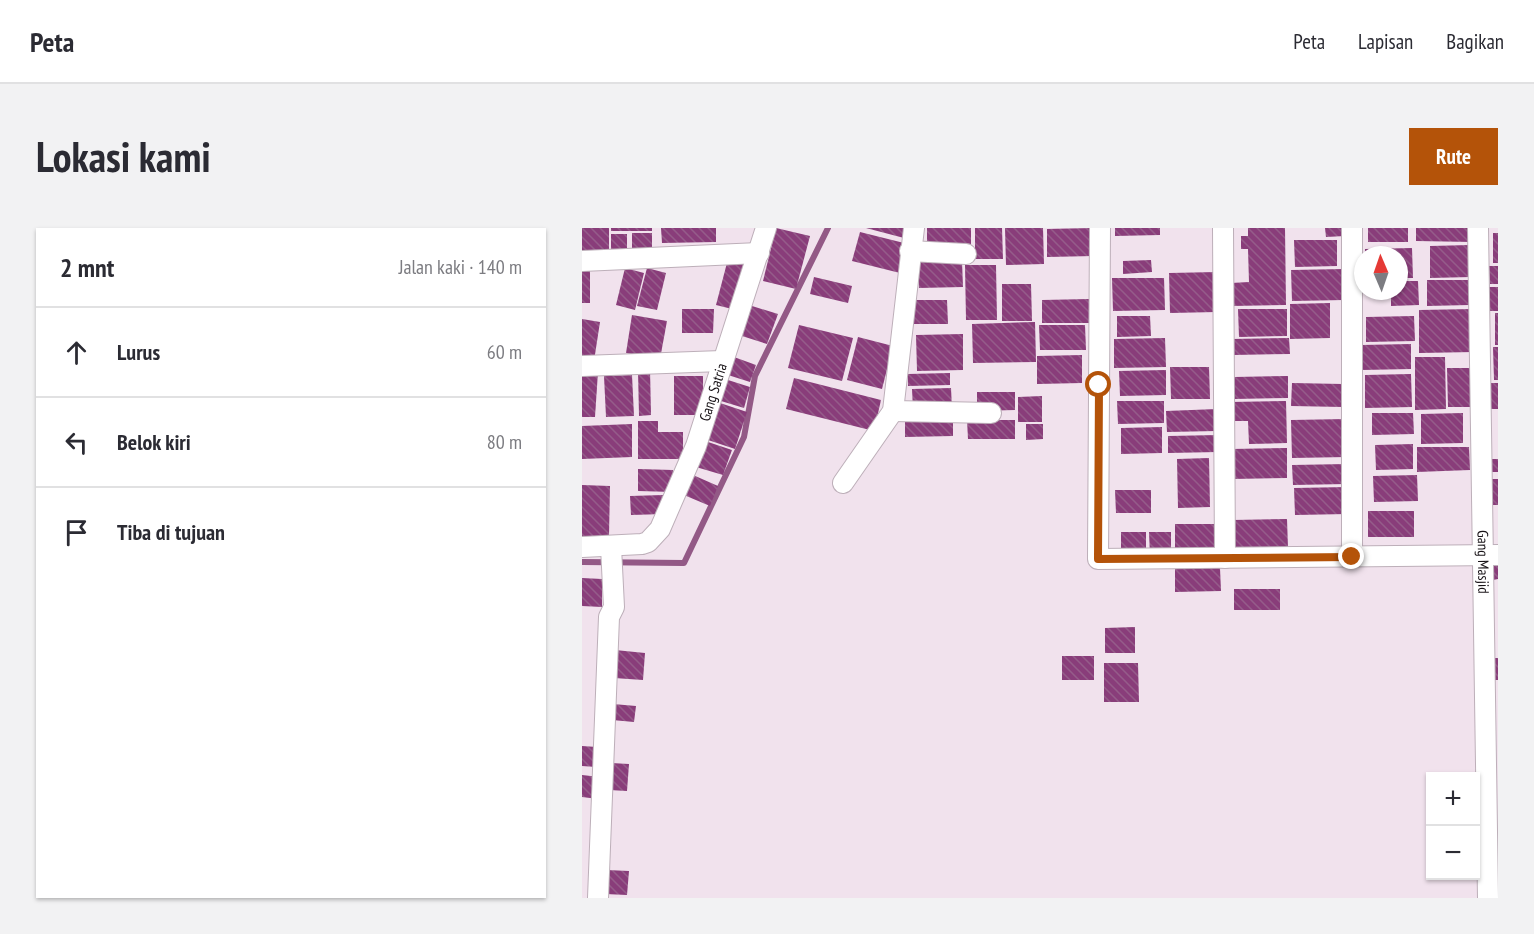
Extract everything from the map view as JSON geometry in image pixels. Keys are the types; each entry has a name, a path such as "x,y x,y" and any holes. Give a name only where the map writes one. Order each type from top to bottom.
{"street":[{"name":"Gang Satria","path":"611,556 648,542 660,529 696,446 766,228"},
{"path":"843,483 893,411 914,228"},
{"path":"1100,228 1098,559 1490,556"},
{"path":"1223,228 1225,558"},
{"path":"1352,228 1352,557"},
{"name":"Gang Masjid","path":"1478,228 1490,556 1491,704 1488,898"},
{"path":"910,251 966,254"},
{"path":"582,261 759,253"},
{"path":"582,366 722,361"},
{"path":"893,411 991,413"},
{"path":"582,547 611,556 614,607 609,617 598,898"}],"building":[{"path":"582,228 609,228 609,253 582,253"},
{"path":"611,228 652,228 652,231 611,231"},
{"path":"661,228 716,228 716,242 662,243"},
{"path":"776,228 810,236 796,289 763,281"},
{"path":"866,228 906,228 904,238"},
{"path":"927,228 971,228 971,244 927,245"},
{"path":"975,228 1002,228 1003,259 975,259"},
{"path":"1005,228 1043,228 1044,264 1006,265"},
{"path":"1093,228 1094,256 1047,257 1047,229"},
{"path":"1115,228 1160,228 1160,235 1115,236"},
{"path":"1248,228 1285,228 1286,305 1231,306 1231,283 1249,282 1248,249 1241,249 1241,236 1248,236"},
{"path":"1325,228 1345,228 1345,236 1326,237"},
{"path":"1368,228 1408,228 1408,242 1368,242"},
{"path":"1416,228 1473,228 1473,242 1416,241"},
{"path":"860,232 908,244 900,273 852,261"},
{"path":"632,233 652,233 652,256 632,256"},
{"path":"1493,233 1498,233 1498,263 1493,263"},
{"path":"611,234 627,234 627,251 611,251"},
{"path":"1294,240 1337,240 1337,266 1295,267"},
{"path":"1470,245 1471,277 1430,278 1430,246"},
{"path":"1408,248 1412,248 1413,278 1408,278"},
{"path":"728,259 748,264 736,310 716,305"},
{"path":"1151,260 1152,272 1123,274 1123,261"},
{"path":"962,261 963,287 919,288 918,262"},
{"path":"965,265 996,265 997,320 966,320"},
{"path":"1489,266 1498,266 1498,284 1490,284"},
{"path":"625,268 644,273 635,310 616,305"},
{"path":"647,268 666,273 657,310 637,306"},
{"path":"1344,269 1344,300 1292,301 1291,270"},
{"path":"582,270 590,270 590,303 582,303"},
{"path":"1217,272 1217,312 1170,313 1169,273"},
{"path":"814,277 852,286 848,303 810,294"},
{"path":"1112,278 1164,278 1165,310 1113,311"},
{"path":"1427,280 1469,280 1469,305 1427,306"},
{"path":"1408,281 1418,281 1419,305 1391,306 1391,300 1408,300"},
{"path":"1002,284 1031,284 1032,321 1002,321"},
{"path":"1489,287 1498,287 1498,311 1489,311"},
{"path":"1089,299 1089,323 1042,323 1042,300"},
{"path":"912,300 947,300 948,324 913,324"},
{"path":"1330,303 1330,338 1290,339 1290,304"},
{"path":"752,306 778,314 767,344 742,336"},
{"path":"682,309 714,309 713,333 682,333"},
{"path":"1238,309 1287,309 1287,336 1239,337"},
{"path":"1473,309 1474,352 1419,353 1419,310"},
{"path":"1495,313 1498,313 1498,345 1495,345"},
{"path":"632,315 667,321 660,359 626,353"},
{"path":"1117,316 1150,316 1151,336 1117,337"},
{"path":"1414,316 1415,341 1366,342 1366,317"},
{"path":"582,319 600,322 594,361 582,359"},
{"path":"1035,322 1036,362 973,363 972,324"},
{"path":"799,325 853,338 842,381 788,368"},
{"path":"1039,325 1085,325 1086,350 1040,350"},
{"path":"963,334 963,370 917,371 916,335"},
{"path":"858,337 893,346 882,389 847,380"},
{"path":"1165,338 1166,367 1114,368 1114,339"},
{"path":"1289,338 1290,354 1233,355 1232,339"},
{"path":"1411,344 1411,369 1362,370 1361,345"},
{"path":"1493,347 1498,347 1498,380 1494,380"},
{"path":"1082,355 1082,383 1037,384 1037,356"},
{"path":"734,357 756,365 750,382 728,375"},
{"path":"1415,357 1445,357 1446,409 1415,410"},
{"path":"1170,367 1209,367 1210,399 1171,399"},
{"path":"1447,368 1473,368 1474,407 1448,407"},
{"path":"650,369 651,415 639,416 638,370"},
{"path":"1166,370 1166,395 1120,396 1119,371"},
{"path":"582,372 598,372 595,417 582,417"},
{"path":"950,373 950,385 908,386 908,374"},
{"path":"1411,374 1412,407 1365,408 1365,375"},
{"path":"632,375 634,416 606,417 604,376"},
{"path":"674,376 703,376 703,415 674,415"},
{"path":"1288,376 1288,398 1234,399 1234,377"},
{"path":"794,378 881,400 874,431 786,409"},
{"path":"728,380 750,387 744,408 721,401"},
{"path":"1292,383 1343,384 1343,407 1291,406"},
{"path":"1488,383 1498,383 1498,409 1489,409"},
{"path":"951,388 952,409 913,410 912,389"},
{"path":"977,392 1015,392 1015,410 977,411"},
{"path":"1042,396 1042,422 1018,422 1018,397"},
{"path":"1117,401 1164,401 1164,423 1118,424"},
{"path":"1286,401 1287,443 1249,444 1248,421 1230,421 1230,402"},
{"path":"720,403 747,412 735,449 708,440"},
{"path":"1217,409 1217,431 1167,432 1166,411"},
{"path":"1372,413 1413,413 1414,434 1372,435"},
{"path":"1463,413 1463,443 1421,444 1421,414"},
{"path":"953,416 953,436 905,437 905,417"},
{"path":"1346,419 1347,457 1292,458 1291,420"},
{"path":"967,420 1015,420 1015,439 968,439"},
{"path":"638,421 658,421 658,432 683,432 683,459 638,459"},
{"path":"632,424 632,457 582,459 582,426"},
{"path":"1026,424 1043,424 1043,439 1026,440"},
{"path":"1162,427 1162,453 1121,454 1121,428"},
{"path":"1218,435 1218,452 1168,453 1168,436"},
{"path":"705,441 732,450 723,475 696,467"},
{"path":"1413,444 1413,469 1376,470 1375,445"},
{"path":"1417,447 1469,447 1470,470 1417,472"},
{"path":"1287,448 1287,478 1232,479 1231,449"},
{"path":"1209,458 1210,507 1178,508 1177,459"},
{"path":"1488,459 1498,459 1498,472 1489,472"},
{"path":"1347,464 1347,484 1293,485 1292,465"},
{"path":"638,469 673,470 673,492 638,491"},
{"path":"693,475 718,486 710,506 684,495"},
{"path":"1417,475 1418,501 1374,502 1373,476"},
{"path":"1492,479 1498,479 1498,505 1492,505"},
{"path":"582,485 610,486 609,536 582,536"},
{"path":"1348,487 1348,514 1295,515 1294,488"},
{"path":"1115,490 1151,490 1151,513 1116,513"},
{"path":"663,495 664,514 631,515 630,496"},
{"path":"1368,511 1414,511 1414,537 1368,537"},
{"path":"1287,519 1288,548 1233,549 1232,520"},
{"path":"1175,524 1219,524 1220,550 1175,551"},
{"path":"1121,532 1146,532 1146,554 1121,554"},
{"path":"1149,532 1171,532 1171,555 1150,556"},
{"path":"1493,560 1498,560 1498,579 1493,580"},
{"path":"1175,568 1220,568 1221,591 1175,592"},
{"path":"582,578 602,579 602,607 582,606"},
{"path":"1234,589 1280,589 1280,610 1234,610"},
{"path":"1135,627 1135,653 1105,653 1105,628"},
{"path":"615,650 645,653 643,680 614,678"},
{"path":"1062,656 1094,656 1094,680 1062,680"},
{"path":"1491,658 1498,658 1498,680 1491,680"},
{"path":"1104,663 1138,663 1139,702 1104,702"},
{"path":"613,704 636,706 634,722 612,720"},
{"path":"582,746 597,747 596,767 582,766"},
{"path":"611,763 629,764 627,791 609,790"},
{"path":"582,775 600,777 598,799 582,797"},
{"path":"607,870 629,871 627,895 605,894"}],"waterway":[{"path":"582,562 684,563 744,437 755,376 828,228"}],"route":[{"path":"1099,385 1098,559 1352,557"}]}
